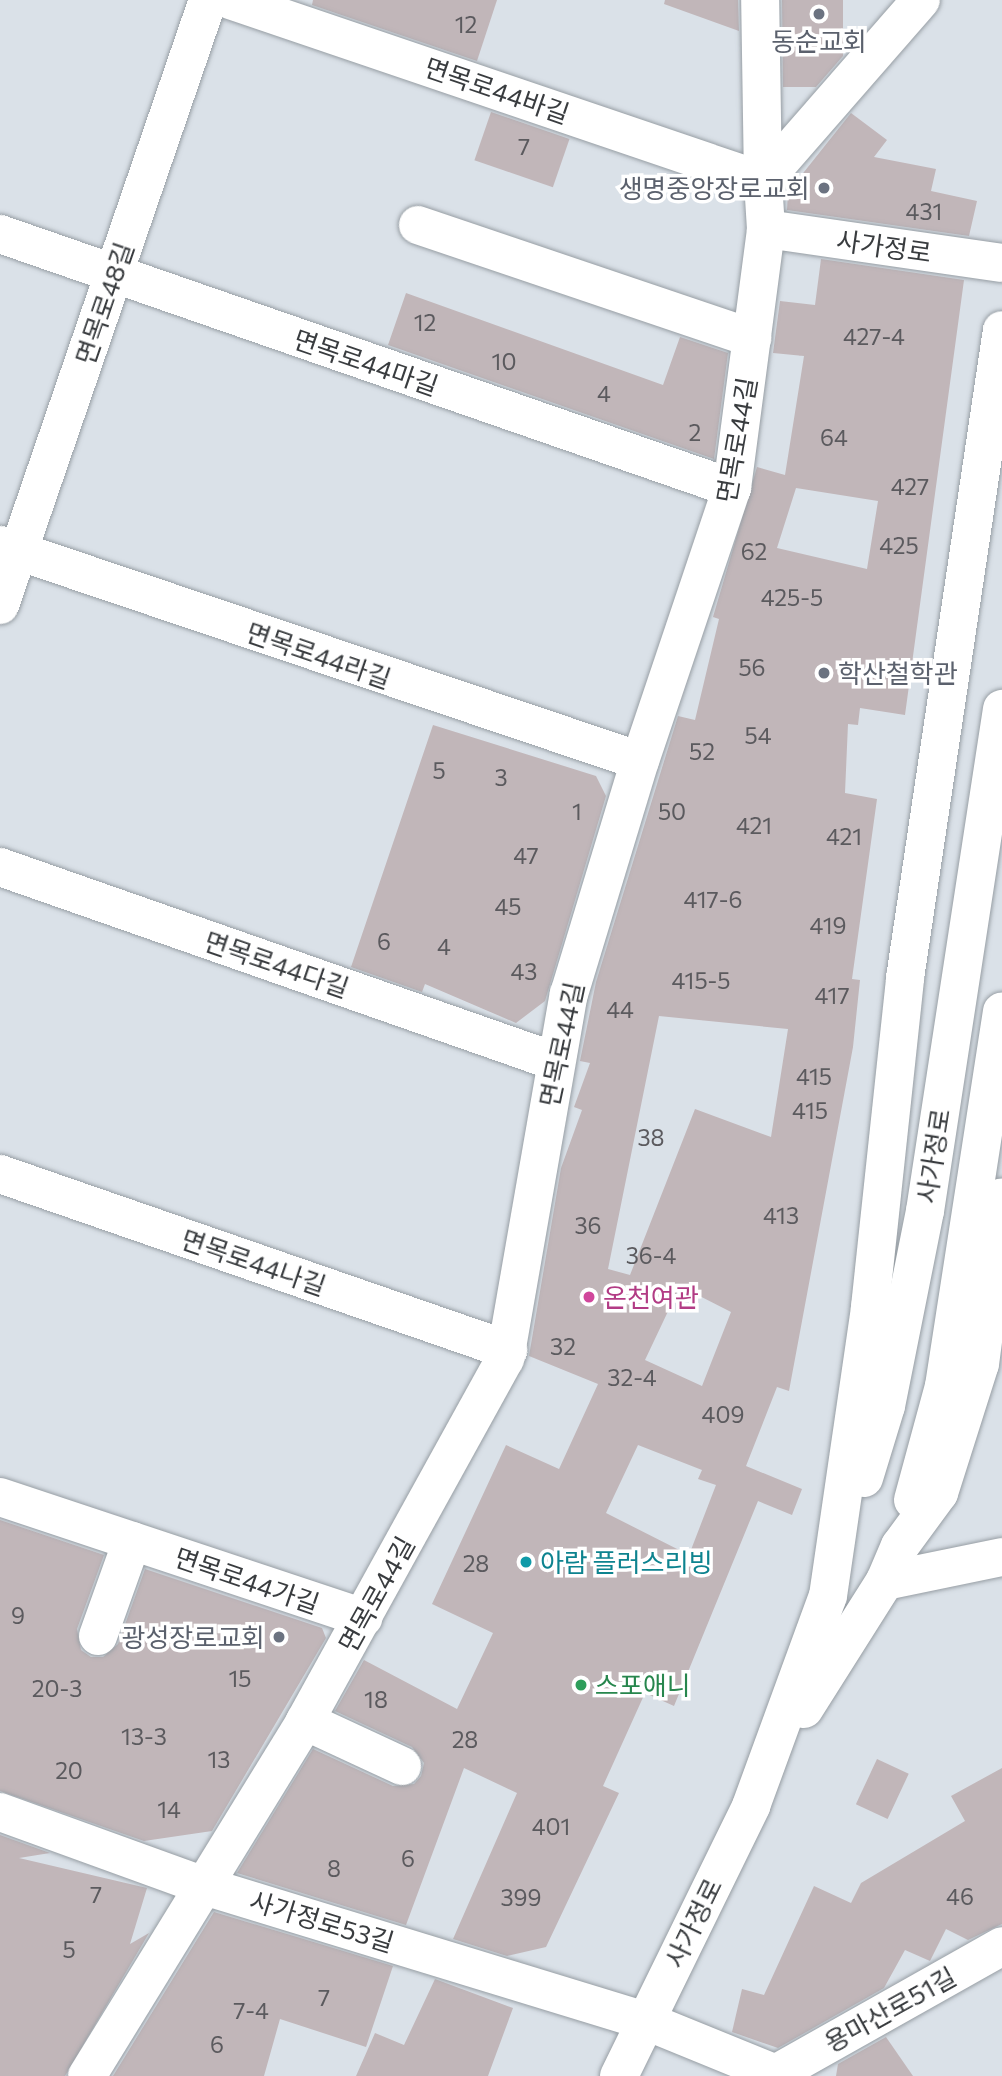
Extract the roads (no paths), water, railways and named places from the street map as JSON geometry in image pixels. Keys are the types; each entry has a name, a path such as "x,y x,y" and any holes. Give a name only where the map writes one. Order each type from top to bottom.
{"street":[{"name":"면목로48길","path":"0,606 8,548 114,275 208,0"},
{"name":"면목로44바길","path":"230,0 763,181"},
{"name":"면목로44길","path":"87,2076 304,1721 508,1350 554,1061 569,994 639,761 732,488 766,229 760,0"},
{"path":"763,181 921,0"},
{"path":"418,225 752,338"},
{"name":"사가정로","path":"766,229 1002,262"},
{"name":"면목로44마길","path":"0,234 732,488"},
{"path":"766,1769 828,1596 870,1307 882,1161 911,937 1002,330"},
{"name":"면목로44라길","path":"8,548 639,761"},
{"name":"사가정로","path":"828,1596 886,1406 925,1211 1002,709"},
{"name":"면목로44다길","path":"0,867 554,1061"},
{"name":"사가정로","path":"900,1546 944,1386 1002,1011"},
{"name":"면목로44나길","path":"0,1174 508,1350"},
{"path":"766,1769 885,1581 900,1546 939,1493 963,1430 992,1297 1001,1210"},
{"name":"면목로44가길","path":"0,1497 363,1618"},
{"path":"98,1636 132,1541"},
{"path":"885,1581 1002,1557"},
{"path":"304,1721 402,1766"},
{"name":"사가정로","path":"619,2076 766,1769"},
{"name":"사가정로53길","path":"0,1812 204,1886 646,2021 779,2074"},
{"name":"용마산로51길","path":"779,2074 1002,1946"}],"place":[{"name":"동순교회","path":"819,14"},
{"name":"생명중앙장로교회","path":"824,188"},
{"name":"학산철학관","path":"824,673"},
{"name":"온천여관","path":"589,1297"},
{"name":"아람 플러스리빙","path":"526,1562"},
{"name":"광성장로교회","path":"279,1637"},
{"name":"스포애니","path":"581,1685"}]}
